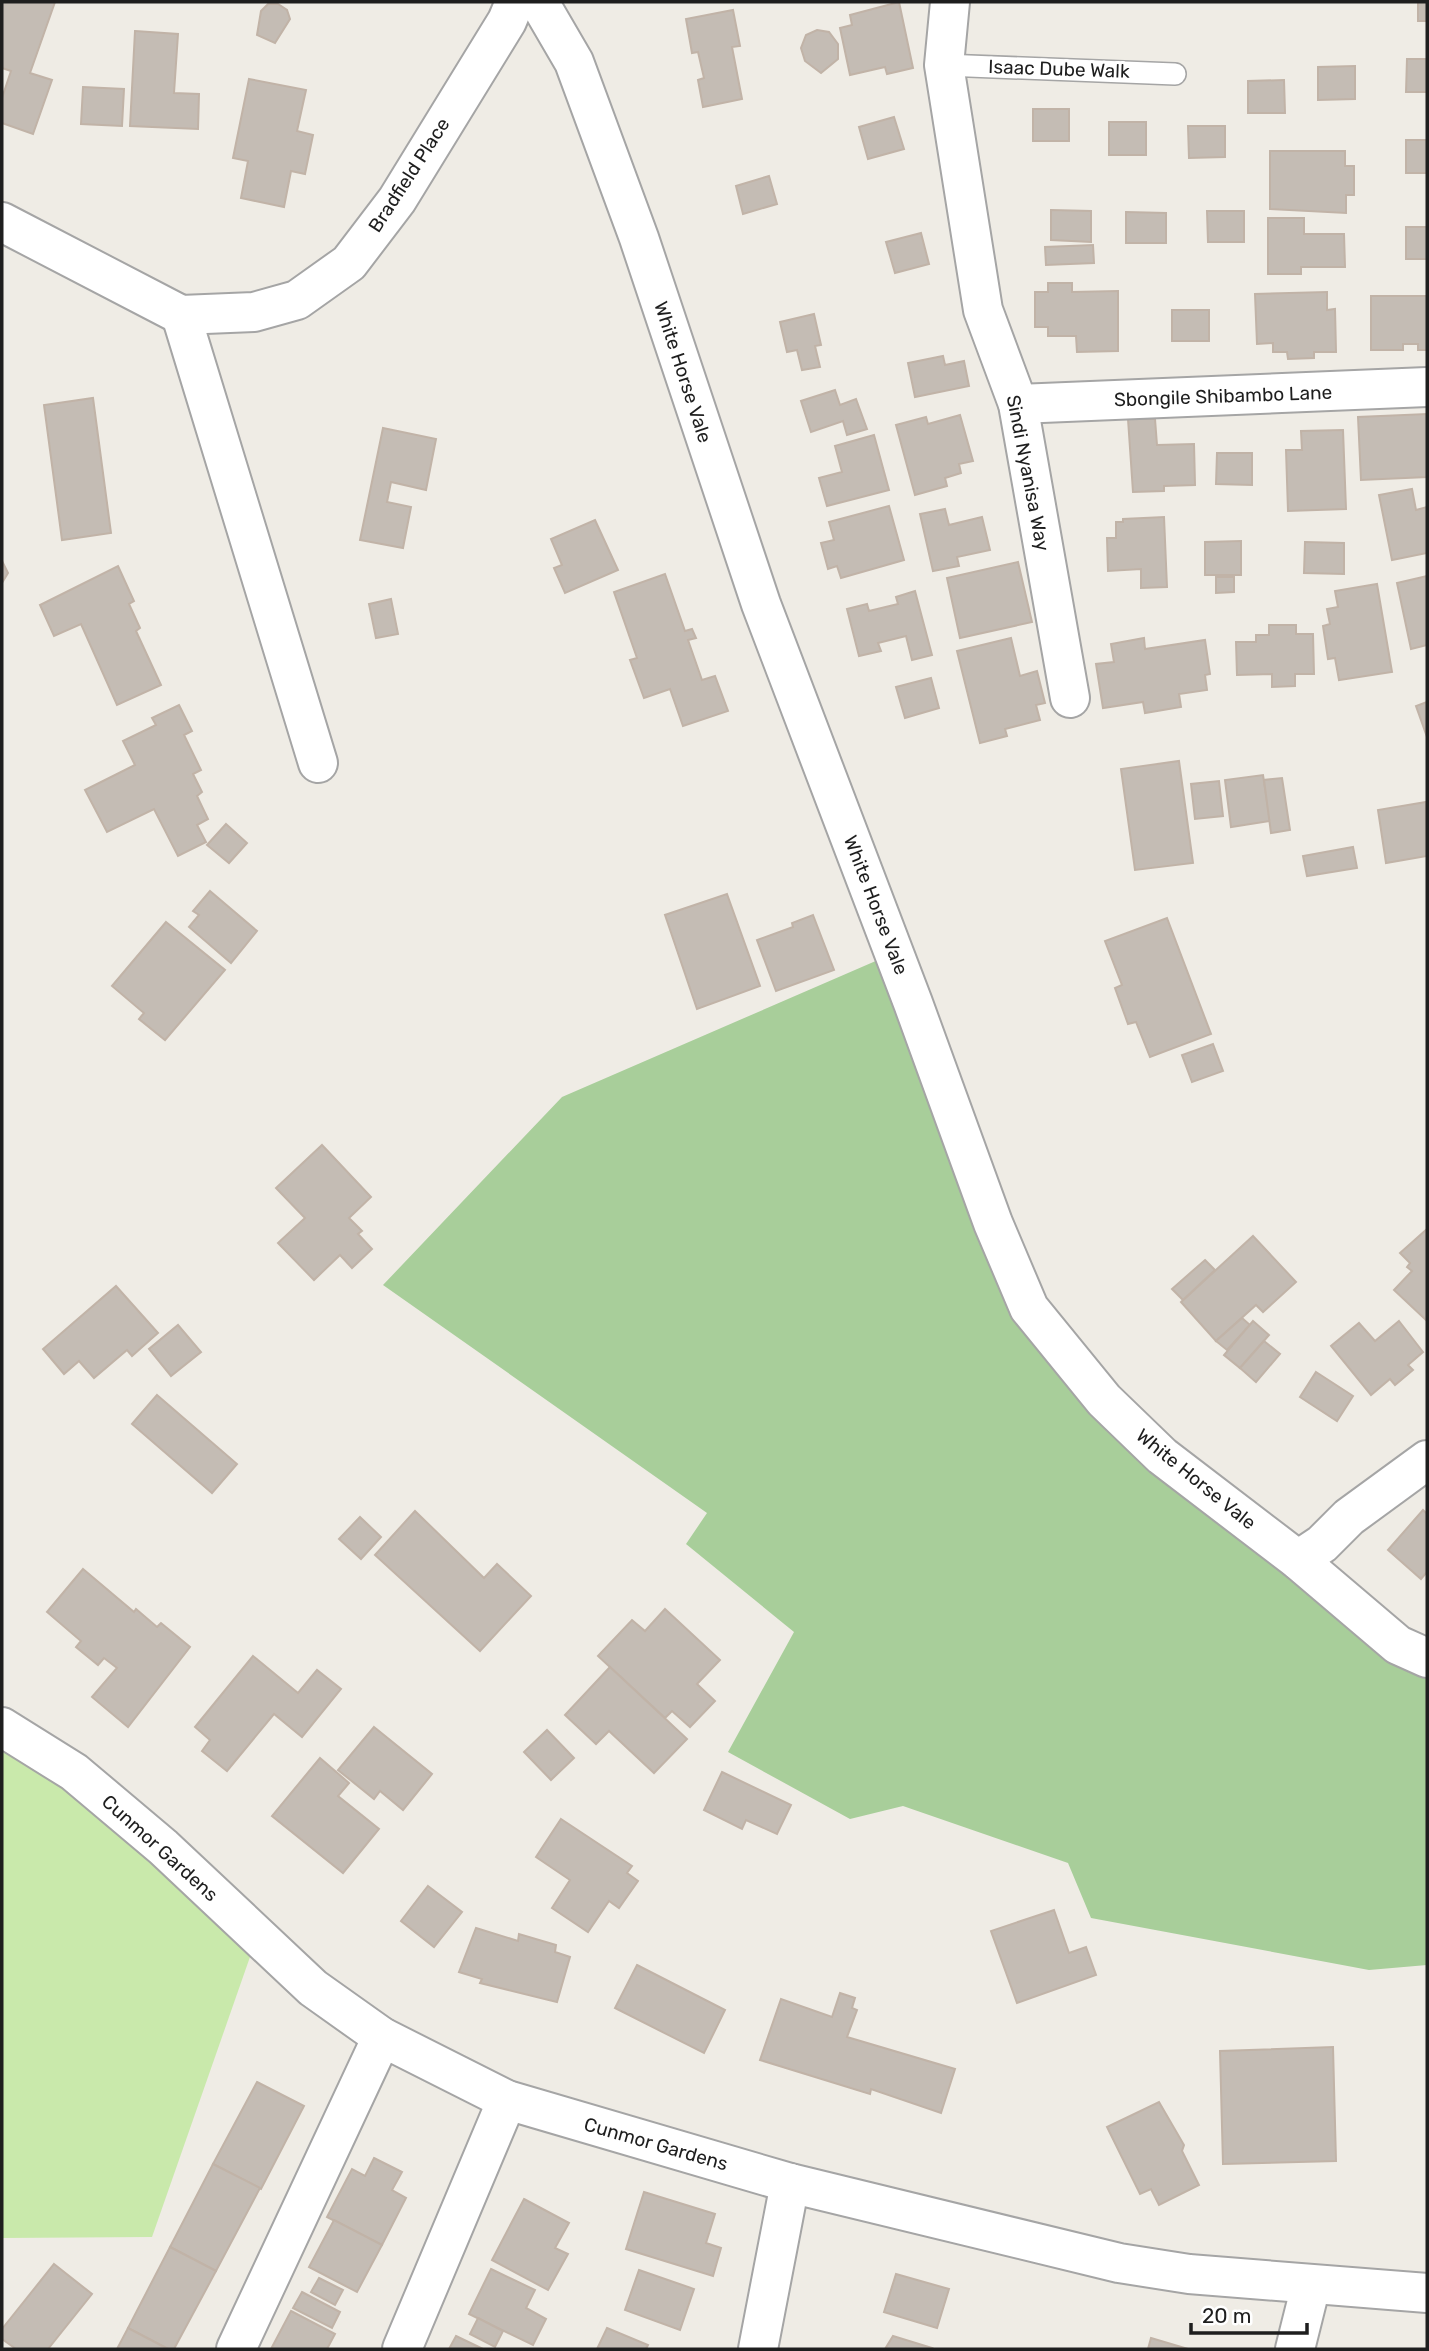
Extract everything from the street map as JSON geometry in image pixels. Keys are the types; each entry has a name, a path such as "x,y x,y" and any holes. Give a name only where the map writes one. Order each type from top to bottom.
{"street":[{"name":"Bradfield Place","path":"2,222 181,315 254,312 297,300 349,263 397,200 507,20 515,2"},
{"name":"White Horse Vale","path":"539,2 574,62 639,238 761,604 913,1003 993,1223 1029,1308 1104,1400 1162,1456 1298,1560 1398,1645 1427,1658"},
{"name":"Sindi Nyanisa Way","path":"950,2 944,65 983,310 1018,404 1070,698"},
{"path":"181,315 318,763"},
{"name":"Sbongile Shibambo Lane","path":"1018,404 1427,387"},
{"path":"1298,1560 1322,1544 1349,1517 1427,1460"},
{"name":"Cunmor Gardens","path":"2,1727 74,1772 163,1847 313,1988 382,2037 507,2100 790,2183 1119,2263 1189,2274 1427,2293"},
{"path":"236,2349 382,2037"},
{"path":"402,2349 507,2100"},
{"path":"758,2349 790,2183"},
{"path":"1294,2349 1311,2285"}],"lane":[{"name":"Isaac Dube Walk","path":"944,65 1175,74"}],"green space":[{"path":"878,960 1022,1316 1427,1664 1427,1965 1369,1970 1091,1918 1068,1863 903,1806 850,1819 728,1752 794,1632 686,1544 707,1513 383,1285 562,1097"},
{"path":"2,1729 257,1937 152,2237 2,2238"}],"building":[{"path":"2,2 55,2 30,73 52,80 33,134 2,123 2,98 11,71 2,68"},
{"path":"899,2 913,68 887,74 885,67 850,75 840,28 852,25 850,15"},
{"path":"1418,2 1427,2 1427,21 1418,21"},
{"path":"268,4 278,4 287,10 290,19 275,43 257,35 261,11"},
{"path":"733,10 740,46 732,47 742,99 703,107 698,80 704,78 698,52 692,53 686,19"},
{"path":"817,30 829,32 838,44 838,59 821,73 805,61 801,48 806,35"},
{"path":"135,31 178,34 174,93 199,94 198,129 130,126"},
{"path":"1407,59 1427,59 1427,92 1406,92"},
{"path":"1355,66 1355,99 1318,100 1318,67"},
{"path":"249,79 306,90 297,131 313,135 305,174 291,171 284,207 241,198 248,161 233,158"},
{"path":"1284,80 1285,113 1248,113 1248,81"},
{"path":"83,87 124,89 122,126 81,124"},
{"path":"1033,109 1069,109 1069,141 1033,141"},
{"path":"894,117 904,149 868,159 859,127"},
{"path":"1109,122 1146,122 1146,155 1109,155"},
{"path":"1188,126 1225,126 1225,157 1189,158"},
{"path":"1406,140 1427,140 1427,173 1406,173"},
{"path":"1270,151 1345,151 1345,166 1354,166 1354,195 1346,195 1346,213 1270,209"},
{"path":"769,176 777,204 743,214 736,186"},
{"path":"1051,210 1091,211 1091,242 1051,240"},
{"path":"1207,211 1244,211 1244,242 1208,242"},
{"path":"1126,212 1166,213 1166,243 1126,243"},
{"path":"1268,218 1304,218 1304,234 1344,234 1345,267 1301,267 1301,274 1268,274"},
{"path":"1406,227 1427,227 1427,259 1406,259"},
{"path":"921,233 929,264 895,273 886,242"},
{"path":"1093,245 1094,263 1046,265 1045,247"},
{"path":"1048,283 1072,283 1072,292 1118,291 1118,351 1077,352 1076,336 1048,336 1048,327 1035,327 1035,292 1048,292"},
{"path":"1327,292 1327,310 1335,309 1336,352 1314,352 1314,358 1288,359 1287,352 1273,352 1273,343 1257,344 1255,294"},
{"path":"1371,296 1427,296 1427,350 1418,350 1418,344 1403,344 1403,350 1371,350"},
{"path":"1172,310 1209,310 1209,341 1172,341"},
{"path":"814,314 821,345 815,346 820,367 802,370 797,350 787,352 780,322"},
{"path":"943,356 945,365 964,361 969,386 915,397 908,363"},
{"path":"835,390 840,405 856,399 867,429 847,435 843,421 811,432 801,401"},
{"path":"93,398 111,533 62,540 44,405"},
{"path":"1427,414 1427,477 1361,480 1358,417"},
{"path":"960,415 973,461 959,464 961,473 945,478 947,486 915,495 896,425 926,417 928,424"},
{"path":"1128,419 1155,419 1157,445 1194,444 1195,485 1164,486 1164,491 1133,492"},
{"path":"383,428 436,439 426,490 391,482 387,502 411,507 403,548 360,540"},
{"path":"1343,430 1346,509 1288,511 1286,450 1302,450 1301,431"},
{"path":"874,435 889,490 827,506 819,478 842,472 835,446"},
{"path":"1217,453 1252,453 1252,485 1216,484"},
{"path":"1412,489 1416,510 1427,507 1427,553 1392,560 1379,495"},
{"path":"889,506 904,560 841,578 837,566 828,569 821,543 834,540 829,522"},
{"path":"945,509 949,525 982,517 990,550 957,557 959,566 933,571 920,514"},
{"path":"1164,517 1167,587 1141,588 1141,569 1108,571 1107,538 1116,538 1116,522 1123,522 1123,519"},
{"path":"595,520 618,570 565,593 554,568 562,565 551,539"},
{"path":"1241,541 1241,575 1205,575 1205,542"},
{"path":"1305,542 1344,543 1344,574 1304,573"},
{"path":"2,561 8,573 2,583"},
{"path":"1018,562 1032,622 960,638 947,578"},
{"path":"118,566 134,601 129,604 140,628 136,631 161,685 117,705 81,624 54,636 40,605"},
{"path":"665,574 685,631 692,629 696,638 688,640 702,680 715,676 728,711 683,726 670,689 644,698 630,660 637,658 614,592"},
{"path":"1427,576 1427,645 1411,649 1397,583"},
{"path":"1216,577 1234,577 1234,592 1216,593"},
{"path":"1377,584 1392,672 1339,680 1335,658 1328,659 1323,626 1330,624 1327,609 1338,607 1335,591"},
{"path":"915,591 932,655 912,660 906,636 878,643 881,651 859,656 847,609 867,604 869,611 898,604 896,597"},
{"path":"391,599 398,634 376,638 369,604"},
{"path":"1269,625 1296,625 1296,634 1313,634 1314,674 1295,674 1295,686 1272,687 1272,674 1237,675 1236,642 1256,642 1256,635 1269,635"},
{"path":"1011,638 1020,676 1037,671 1045,703 1036,705 1040,720 1005,729 1007,736 980,743 957,651"},
{"path":"1144,638 1145,649 1205,640 1210,674 1205,675 1207,690 1179,694 1181,707 1145,713 1143,702 1103,708 1096,664 1114,662 1111,644"},
{"path":"931,678 939,708 905,718 896,687"},
{"path":"1427,702 1427,737 1416,706"},
{"path":"179,705 192,731 184,735 201,770 193,774 202,792 197,796 208,819 197,825 206,842 178,856 154,809 107,832 85,790 135,765 123,741 156,725 152,718"},
{"path":"1179,761 1193,863 1135,870 1121,769"},
{"path":"1263,775 1270,821 1231,827 1225,780"},
{"path":"1282,778 1290,830 1271,833 1264,780"},
{"path":"1219,781 1223,816 1195,819 1191,784"},
{"path":"1426,802 1427,856 1386,863 1378,810"},
{"path":"226,824 247,843 229,863 207,845"},
{"path":"1353,847 1357,868 1307,876 1303,856"},
{"path":"210,891 257,931 231,963 189,927 199,915 193,911"},
{"path":"727,894 760,986 697,1009 665,915"},
{"path":"813,915 834,970 776,991 757,940 793,927 792,923"},
{"path":"1167,918 1211,1034 1150,1057 1136,1022 1128,1024 1115,988 1122,985 1105,941"},
{"path":"166,922 225,970 165,1040 139,1019 144,1013 112,986"},
{"path":"1213,1044 1223,1071 1192,1082 1182,1055"},
{"path":"322,1145 371,1197 349,1218 362,1231 358,1234 372,1249 352,1268 340,1255 314,1280 278,1243 305,1218 276,1188"},
{"path":"1427,1229 1427,1321 1394,1290 1412,1271 1407,1267 1410,1263 1400,1253"},
{"path":"1253,1236 1296,1282 1263,1312 1256,1305 1216,1341 1181,1302"},
{"path":"1205,1260 1215,1270 1183,1300 1172,1289"},
{"path":"116,1286 158,1333 132,1356 127,1350 94,1378 79,1361 64,1374 43,1349"},
{"path":"1242,1318 1250,1325 1227,1350 1216,1341"},
{"path":"1253,1321 1269,1335 1240,1368 1224,1355"},
{"path":"1399,1321 1423,1352 1408,1365 1413,1370 1395,1385 1390,1379 1371,1395 1331,1346 1359,1323 1375,1341"},
{"path":"178,1325 201,1352 171,1376 149,1349"},
{"path":"1264,1341 1280,1354 1256,1382 1240,1368"},
{"path":"1316,1372 1353,1396 1337,1421 1300,1397"},
{"path":"157,1395 237,1464 212,1493 132,1424"},
{"path":"1423,1510 1427,1514 1427,1572 1421,1579 1388,1550"},
{"path":"415,1511 484,1578 497,1564 531,1596 480,1651 375,1555"},
{"path":"360,1517 381,1537 361,1559 339,1539"},
{"path":"83,1569 134,1612 136,1609 157,1627 161,1623 190,1647 128,1727 92,1697 117,1668 104,1658 98,1665 76,1647 81,1641 47,1612"},
{"path":"665,1609 720,1660 697,1684 715,1701 690,1727 672,1711 665,1718 598,1656 632,1620 645,1631"},
{"path":"253,1656 298,1693 317,1670 341,1689 302,1737 274,1714 227,1771 202,1751 210,1740 195,1727"},
{"path":"610,1667 687,1739 654,1773 609,1731 596,1744 565,1715"},
{"path":"374,1727 432,1774 403,1810 380,1791 374,1799 338,1770"},
{"path":"547,1730 574,1758 551,1780 524,1752"},
{"path":"320,1758 349,1783 338,1796 379,1829 343,1873 272,1816"},
{"path":"722,1772 791,1805 777,1834 746,1820 742,1829 704,1810"},
{"path":"561,1819 632,1866 627,1873 638,1881 619,1908 609,1901 588,1932 552,1908 570,1880 536,1857"},
{"path":"428,1886 462,1912 434,1947 401,1921"},
{"path":"1054,1910 1069,1953 1086,1947 1096,1975 1017,2003 991,1931"},
{"path":"476,1928 518,1941 519,1934 556,1945 555,1952 570,1957 557,2002 480,1983 482,1979 459,1972"},
{"path":"637,1965 725,2010 704,2053 615,2008"},
{"path":"840,1993 855,1998 852,2008 857,2010 847,2037 955,2069 941,2113 871,2089 870,2094 760,2060 781,1999 832,2017"},
{"path":"1333,2047 1336,2161 1223,2164 1220,2051"},
{"path":"257,2082 304,2106 261,2189 213,2164"},
{"path":"1159,2102 1184,2145 1182,2151 1199,2185 1159,2205 1151,2189 1140,2194 1107,2127"},
{"path":"374,2158 402,2172 392,2190 406,2198 382,2245 327,2217 352,2169 365,2176"},
{"path":"213,2164 260,2188 216,2271 170,2247"},
{"path":"644,2192 715,2214 706,2243 721,2248 713,2276 626,2249"},
{"path":"524,2199 569,2223 555,2248 568,2254 548,2290 492,2260"},
{"path":"334,2220 382,2245 357,2292 309,2267"},
{"path":"170,2247 216,2271 174,2349 168,2349 128,2328"},
{"path":"54,2264 92,2294 48,2349 16,2349 2,2339 2,2329"},
{"path":"491,2269 535,2290 526,2308 546,2319 533,2345 469,2314"},
{"path":"639,2270 694,2289 680,2330 625,2310"},
{"path":"896,2274 949,2289 937,2328 884,2312"},
{"path":"319,2278 343,2290 335,2305 311,2292"},
{"path":"302,2292 340,2312 332,2328 293,2308"},
{"path":"291,2311 335,2334 327,2349 271,2349"},
{"path":"478,2318 503,2331 495,2347 470,2334"},
{"path":"128,2328 168,2349 117,2349"},
{"path":"607,2328 648,2345 646,2349 597,2349"},
{"path":"456,2336 483,2349 449,2349"},
{"path":"893,2336 932,2348 885,2349"},
{"path":"1151,2338 1188,2349 1148,2349"}]}
